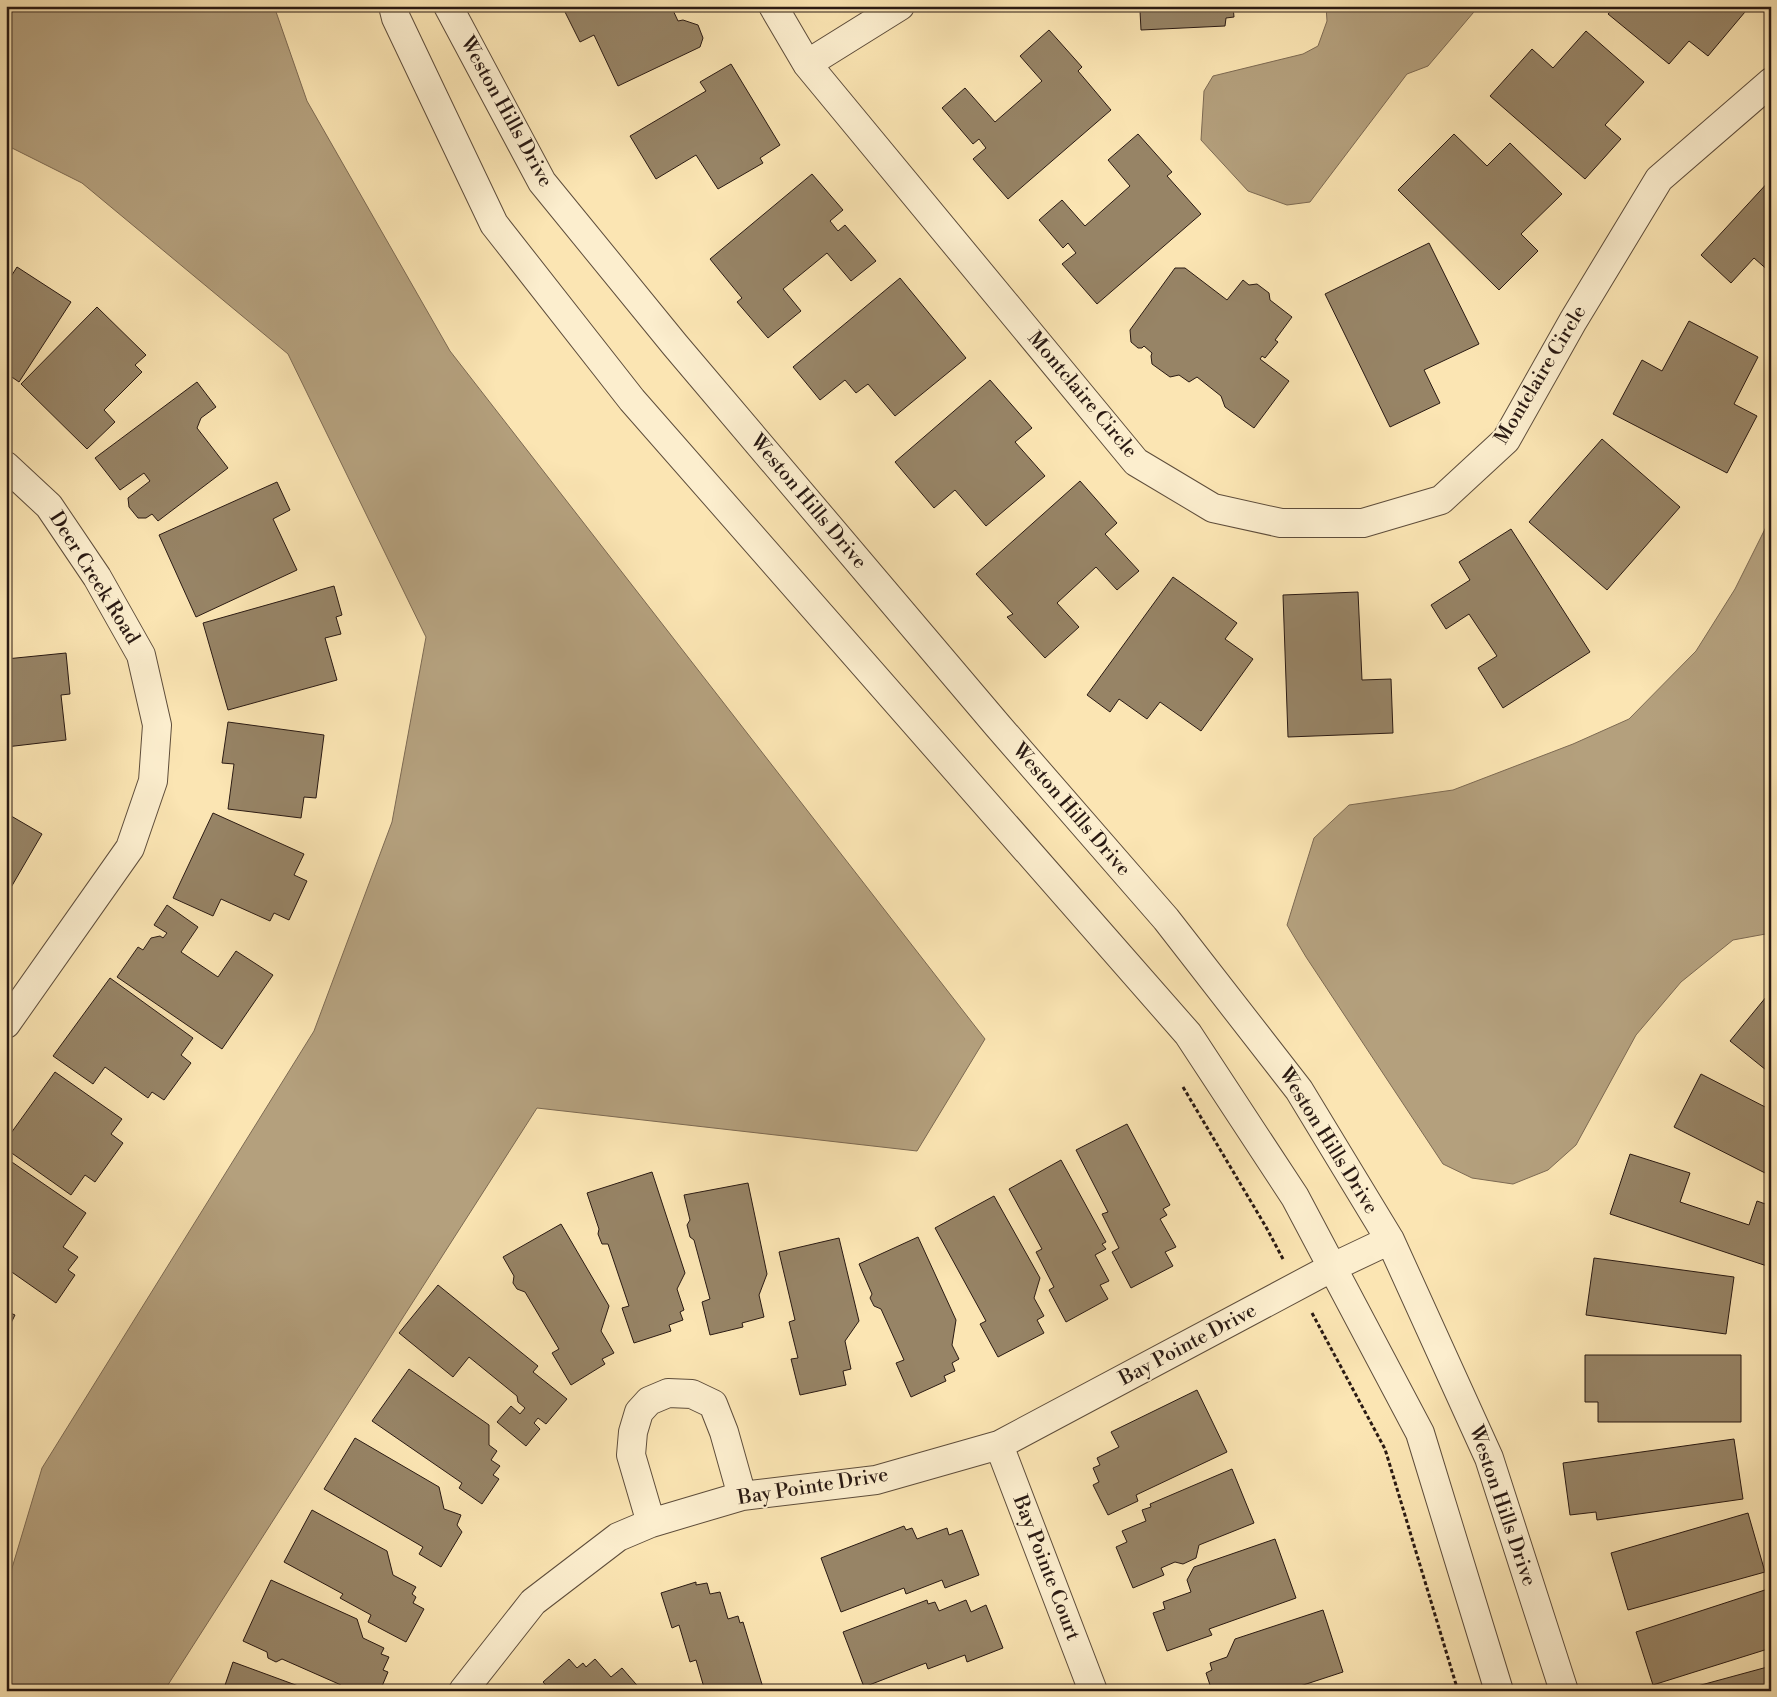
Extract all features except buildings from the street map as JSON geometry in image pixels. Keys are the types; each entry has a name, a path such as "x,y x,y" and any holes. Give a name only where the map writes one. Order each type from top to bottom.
{"street":[{"path":"393,6 396,18 494,224 632,400 1188,1034 1295,1197 1420,1433 1499,1691"},
{"name":"Weston Hills Drive","path":"448,6 542,182 675,345 998,726 1166,919 1299,1090 1390,1240 1489,1458 1564,1691"},
{"name":"Montclaire Circle","path":"773,6 807,64 1136,462 1213,508 1281,523 1363,523 1441,500 1506,440 1573,321 1659,179 1771,82"},
{"path":"807,64 900,6"},
{"name":"Deer Creek Road","path":"6,466 49,506 96,576 141,655 157,725 153,781 130,848 6,1024"},
{"name":"Bay Pointe Drive","path":"463,1691 534,1602 618,1537 651,1523 742,1496 876,1480 999,1445 1332,1267 1390,1240"},
{"path":"651,1523 631,1455 633,1432 639,1412 649,1401 668,1393 692,1394 712,1404 724,1432 742,1496"},
{"name":"Bay Pointe Court","path":"999,1445 1093,1691"}],"path":[{"path":"1180,1084 1266,1227 1385,1449 1458,1691"}],"shaded area":[{"path":"6,6 274,6 307,101 450,351 985,1039 917,1151 537,1108 164,1691 6,1691 6,1588 42,1468 314,1031 392,822 426,637 288,354 82,183 6,145"},
{"path":"1326,6 1479,6 1428,66 1407,74 1310,202 1287,205 1248,191 1201,140 1204,91 1213,76 1303,54 1318,46 1327,21"},
{"path":"1771,517 1771,933 1733,940 1681,982 1636,1035 1576,1145 1548,1170 1513,1184 1472,1178 1443,1164 1306,957 1287,925 1314,838 1349,805 1453,790 1573,744 1629,719 1696,651 1735,589"}]}
